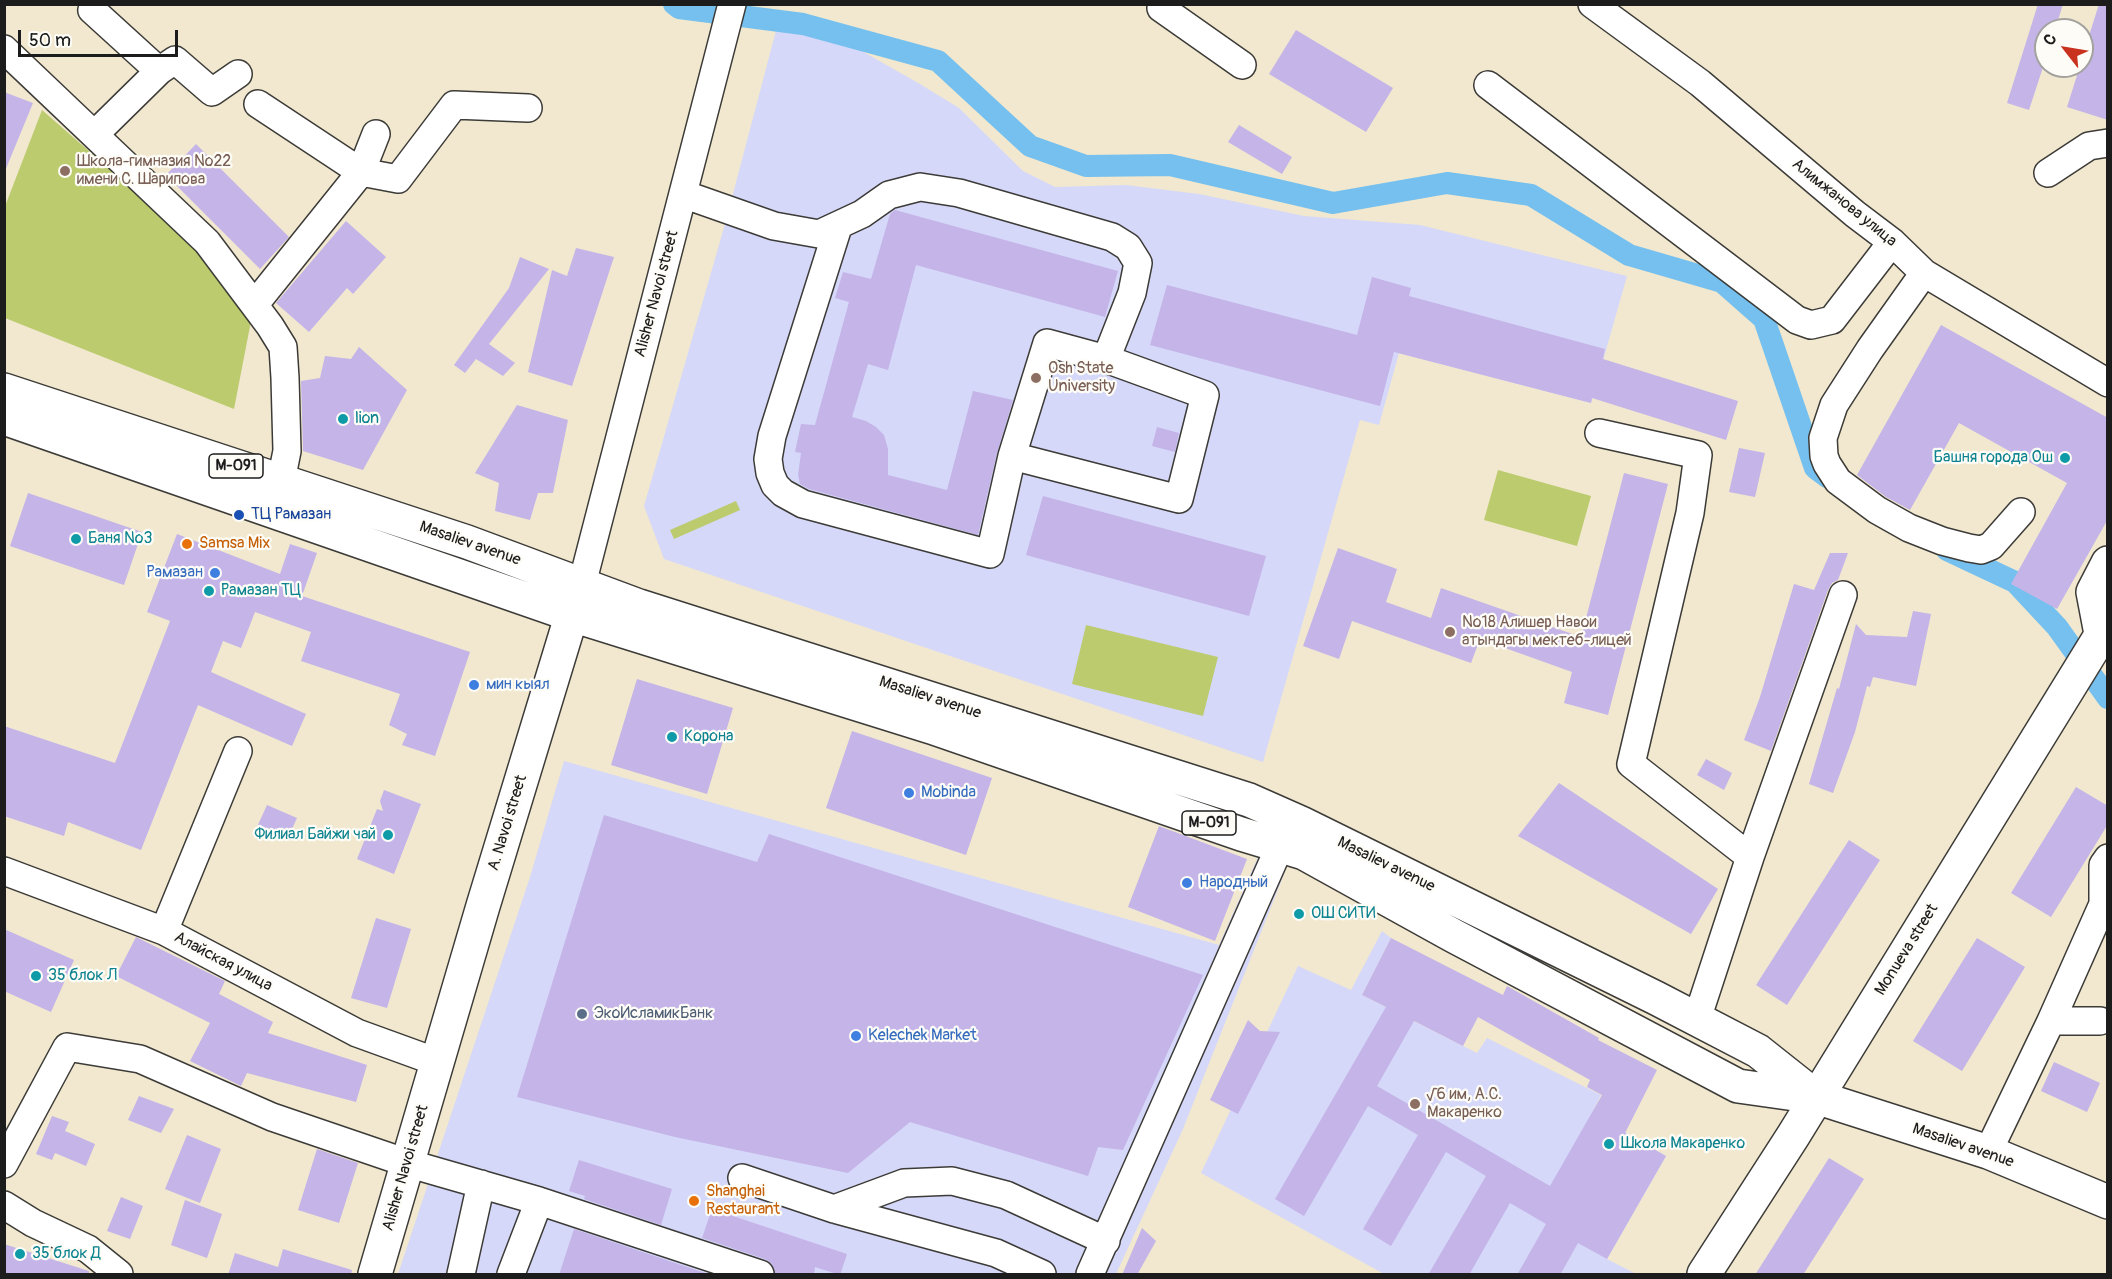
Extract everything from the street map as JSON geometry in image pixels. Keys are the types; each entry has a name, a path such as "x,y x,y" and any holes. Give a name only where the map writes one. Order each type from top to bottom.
{"main road":[{"name":"Masaliev avenue","path":"4,390 468,542 639,606 1249,800 1301,823 1758,1050 1816,1097"},
{"name":"Masaliev avenue","path":"4,418 572,615 931,727 1304,853 1454,936 1738,1086 1816,1097 1988,1152 2108,1202"},
{"path":"2098,646 2093,592 2108,563"},
{"name":"A. Navoi street","path":"437,1062 582,584"},
{"name":"Monueva street","path":"1704,1275 2098,646"},
{"name":"Alisher Navoi street","path":"375,1275 437,1062"}],"street":[{"path":"94,4 92,10 159,71"},
{"path":"1163,4 1161,8 1242,65"},
{"name":"Алимжанова улица","path":"1592,4 1700,83 1855,214 1892,242 1924,273 2108,383"},
{"name":"Alisher Navoi street","path":"582,584 729,13"},
{"path":"4,49 207,242 255,304 283,346 287,452 281,481"},
{"path":"95,134 159,71 176,60 212,92 238,74"},
{"path":"1488,85 1797,320 1811,325 1832,320 1892,242"},
{"path":"258,104 361,172 398,179 454,105 528,108"},
{"path":"255,304 361,172 376,134"},
{"path":"2048,172 2089,146 2108,143"},
{"path":"683,194 774,226 819,234 862,214 889,195 920,187 959,193 1113,237 1128,247 1138,263 1132,293 1106,359"},
{"path":"838,226 772,436 768,459 775,485 783,493 803,504 990,554 1012,456 1047,344 1106,359 1205,395 1179,499 1012,456"},
{"path":"1924,273 1833,405 1823,438 1827,464 1838,481 1878,510 1909,528 1942,541 1981,550 1991,546 2021,512"},
{"path":"1599,433 1698,455 1690,513 1631,764 1750,857"},
{"path":"1697,1019 1750,857 1843,595"},
{"path":"164,931 238,751"},
{"path":"1090,1275 1280,846"},
{"path":"1988,1152 2051,1021 2103,904 2103,865 2108,858"},
{"name":"Алайская улица","path":"4,871 164,931 357,1033 437,1062"},
{"path":"2051,1021 2100,1021"},
{"path":"4,1164 67,1047 140,1059 273,1117 407,1163 539,1201 760,1275"},
{"path":"742,1179 834,1209 996,1253 1042,1275"},
{"path":"834,1209 904,1183 952,1181 1006,1195 1106,1241"},
{"path":"461,1275 481,1184"},
{"path":"511,1275 539,1201"},
{"path":"4,1205 33,1223 88,1249 119,1275"}],"shaded area":[{"name":"Osh State University","path":"778,23 830,33 920,84 959,108 1023,171 1055,187 1126,185 1199,194 1304,216 1420,225 1627,276 1591,403 1399,353 1379,425 1360,420 1263,762 664,559 644,506 725,224"},
{"path":"564,761 1219,945 1258,857 1288,864 1183,1129 1116,1274 398,1274 530,877"},
{"name":"√6 им, А.С. Макаренко","path":"1382,931 1391,938 1362,995 1477,1053 1487,1038 1601,1095 1592,1113 1666,1156 1607,1259 1636,1274 1384,1274 1201,1173 1298,966 1351,990"}],"green space":[{"name":"Школа-гимназия №22 имени С. Шарипова","path":"42,110 208,255 251,321 234,409 5,318 4,209"},
{"path":"1498,470 1591,496 1577,546 1484,520"},
{"path":"736,501 740,510 674,539 670,530"},
{"path":"1086,625 1218,657 1203,716 1072,684"}],"building":[{"path":"2038,4 2063,4 2059,18 2034,18 2034,78 2039,78 2029,110 2007,103"},
{"path":"2099,4 2108,4 2108,120 2067,107 2076,78 2094,78 2094,20"},
{"path":"1296,30 1393,88 1366,132 1269,74"},
{"path":"4,92 33,103 5,171 4,171"},
{"path":"1239,125 1292,157 1282,174 1228,142"},
{"path":"196,144 289,237 260,269 166,175"},
{"path":"895,210 1118,271 1105,317 916,265 888,370 868,364 852,417 866,421 884,435 888,449 888,475 947,490 973,391 1013,400 997,453 978,535 809,489 800,484 798,475 801,453 795,452 801,424 815,425 849,302 835,298 843,272 871,279 890,214"},
{"path":"346,221 386,257 353,294 347,288 309,332 276,303"},
{"path":"576,248 614,257 572,386 528,372 552,270 567,276"},
{"path":"520,257 549,269 489,344 515,363 503,376 476,359 465,373 454,365 509,288"},
{"path":"1372,277 1411,288 1409,296 1605,349 1603,359 1738,401 1726,440 1592,398 1591,403 1394,352 1380,406 1150,345 1167,285 1357,335"},
{"name":"Башня города Ош","path":"1941,325 2108,418 2108,519 2057,609 2011,584 2067,483 1959,423 1910,510 1886,497 1857,475"},
{"name":"lion","path":"359,347 407,390 363,470 303,451 301,381 320,378 325,356 351,359"},
{"path":"517,405 568,420 553,493 538,493 530,520 495,511 499,483 475,473"},
{"path":"1157,427 1179,433 1175,452 1152,446"},
{"path":"1739,448 1765,453 1755,497 1729,492"},
{"path":"1624,473 1668,484 1608,715 1564,703 1572,672 1480,639 1471,663 1352,621 1339,659 1303,646 1338,548 1397,569 1386,602 1431,618 1441,588 1581,637"},
{"name":"Баня №3","path":"28,493 142,532 124,585 10,546"},
{"path":"1043,496 1266,556 1249,616 1026,555"},
{"path":"177,534 280,574 290,544 317,553 302,596 470,652 435,756 402,745 407,734 389,725 400,694 301,661 311,632 255,612 241,648 223,641 211,672 306,714 292,746 198,705 141,850 68,822 64,836 4,816 4,726 115,763 170,621 147,612"},
{"path":"1830,553 1848,553 1838,580 1832,583 1828,590 1771,751 1744,740 1760,697 1794,584 1814,590"},
{"path":"1913,611 1931,614 1916,686 1873,677 1870,687 1867,686 1855,732 1833,793 1809,784 1837,688 1839,689 1856,624 1866,635 1907,637"},
{"name":"Корона","path":"637,679 733,708 707,794 611,765"},
{"name":"Mobinda","path":"852,731 992,778 966,855 826,808"},
{"path":"1706,759 1732,773 1724,790 1697,775"},
{"path":"1559,783 1718,889 1691,934 1518,836"},
{"path":"2076,787 2108,806 2108,824 2051,917 2011,893"},
{"name":"Филиал Байжи чай","path":"384,790 421,804 394,874 357,859 377,809 383,811 380,801"},
{"path":"267,805 297,818 288,838 257,827"},
{"name":"Kelechek Market","path":"604,815 757,862 769,834 1203,975 1123,1150 1098,1147 1088,1176 910,1122 848,1173 675,1137 517,1097"},
{"name":"Народный","path":"1159,826 1247,859 1215,941 1128,907"},
{"path":"1849,840 1880,860 1787,1005 1756,985"},
{"path":"376,918 411,929 387,1008 351,998"},
{"name":"35 блок Л","path":"4,929 74,960 51,1012 4,991"},
{"path":"136,937 225,981 219,994 273,1022 268,1033 367,1065 356,1102 247,1073 241,1086 190,1061 210,1023 116,976"},
{"name":"Школа Макаренко","path":"1391,938 1503,995 1507,986 1599,1038 1598,1040 1657,1070 1625,1133 1666,1156 1607,1259 1578,1243 1560,1275 1517,1275 1546,1224 1510,1203 1469,1275 1428,1275 1486,1176 1446,1152 1391,1246 1363,1229 1418,1135 1368,1106 1304,1216 1275,1199 1386,1007 1362,995","holes":["1478,1017 1590,1080 1587,1087 1602,1095 1550,1186 1377,1086 1414,1021 1463,1046"]},
{"path":"1977,938 2025,967 1962,1071 1913,1041"},
{"path":"1248,1020 1260,1031 1280,1032 1238,1114 1210,1100"},
{"path":"2054,1062 2100,1083 2087,1112 2041,1091"},
{"path":"139,1096 174,1109 161,1133 128,1120"},
{"path":"52,1116 69,1122 65,1131 95,1144 86,1166 55,1153 52,1160 36,1154"},
{"path":"187,1135 221,1149 200,1203 165,1189"},
{"path":"317,1149 358,1163 339,1223 298,1210"},
{"path":"1829,1158 1864,1179 1803,1275 1755,1275"},
{"path":"579,1160 672,1189 661,1225 584,1199 585,1196 569,1191"},
{"path":"121,1197 143,1206 130,1239 107,1231"},
{"path":"185,1200 222,1214 207,1258 171,1245"},
{"path":"712,1209 847,1254 840,1275 815,1267 814,1275 775,1275 772,1264 765,1259 702,1238"},
{"path":"1142,1228 1156,1241 1137,1275 1122,1275"},
{"path":"574,1229 711,1275 559,1275"},
{"name":"35 блок Д","path":"4,1244 89,1271 89,1275 4,1275"},
{"path":"283,1249 352,1270 351,1275 228,1275 235,1253 278,1267"}],"waterway":[{"path":"674,4 679,8 803,24 938,61 1030,146 1086,166 1170,165 1333,203 1447,183 1531,195 1629,255 1722,282 1764,319 1815,468 1827,477"},
{"path":"1947,550 2015,582 2057,627 2108,698"}],"place":[{"name":"Школа-гимназия №22 имени С. Шарипова","path":"65,171"},
{"name":"Osh State University","path":"1036,378"},
{"name":"lion","path":"343,419"},
{"name":"Башня города Ош","path":"2065,458"},
{"name":"ТЦ Рамазан","path":"239,515"},
{"name":"Баня №3","path":"76,539"},
{"name":"Samsa Mix","path":"187,544"},
{"name":"Рамазан","path":"215,573"},
{"name":"Рамазан ТЦ","path":"209,591"},
{"name":"№18 Алишер Навои атындагы мектеб-лицей","path":"1450,632"},
{"name":"мин кыял","path":"474,685"},
{"name":"Корона","path":"672,737"},
{"name":"Mobinda","path":"909,793"},
{"name":"Филиал Байжи чай","path":"388,835"},
{"name":"Народный","path":"1187,883"},
{"name":"ОШ СИТИ","path":"1299,914"},
{"name":"35 блок Л","path":"36,976"},
{"name":"ЭкоИсламикБанк","path":"582,1014"},
{"name":"Kelechek Market","path":"856,1036"},
{"name":"√6 им, А.С. Макаренко","path":"1415,1104"},
{"name":"Школа Макаренко","path":"1609,1144"},
{"name":"Shanghai Restaurant","path":"694,1201"},
{"name":"35 блок Д","path":"20,1254"}]}
